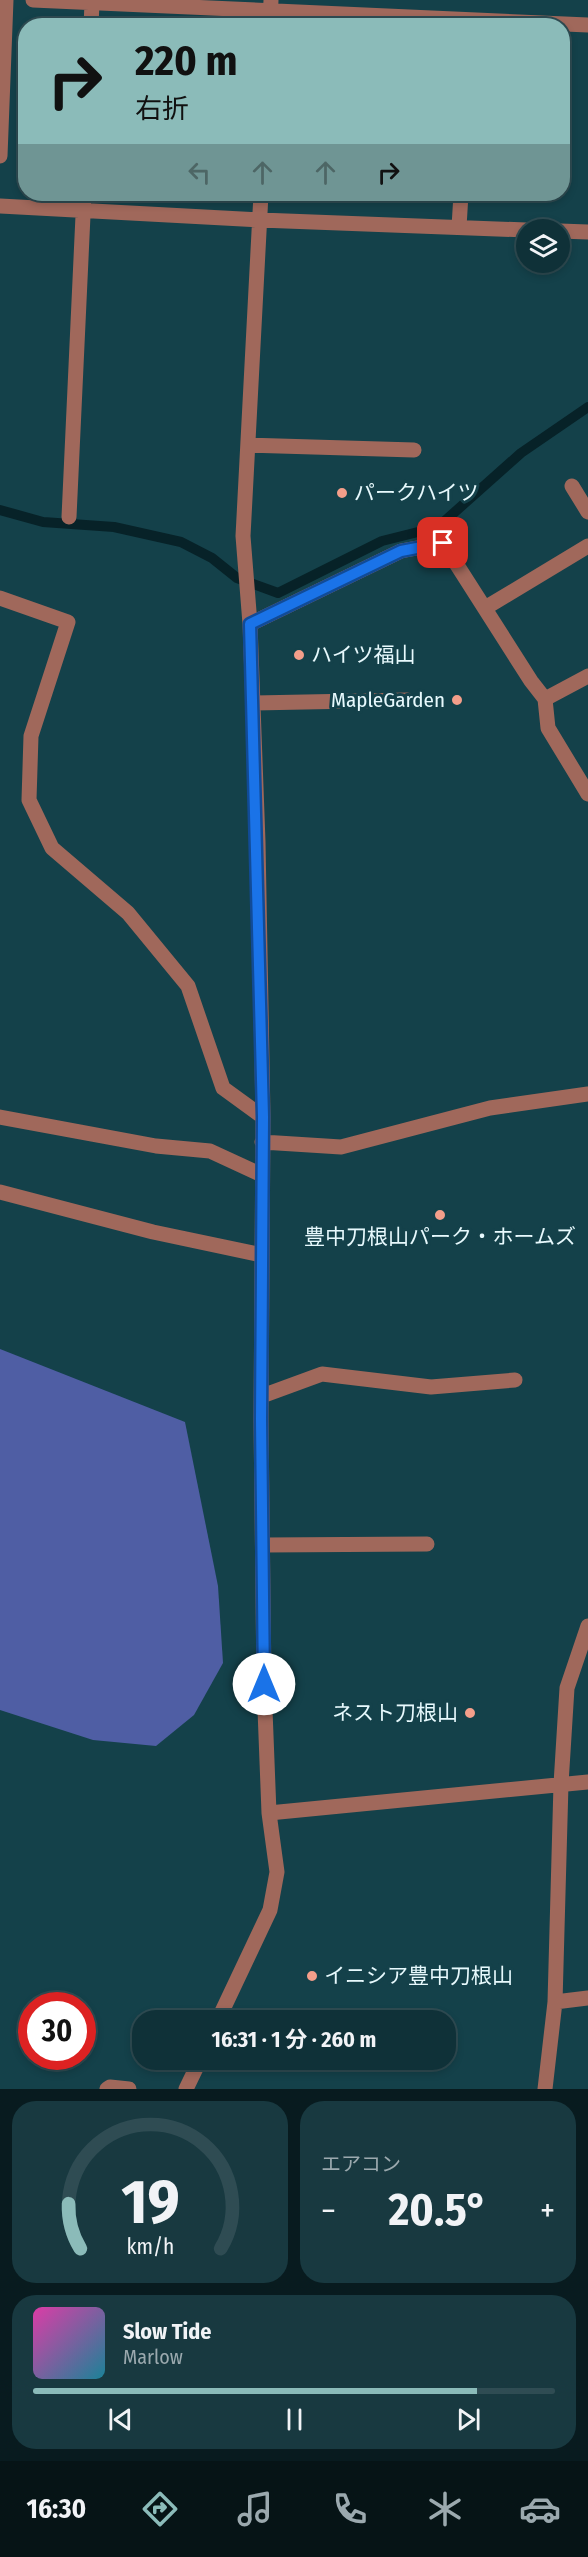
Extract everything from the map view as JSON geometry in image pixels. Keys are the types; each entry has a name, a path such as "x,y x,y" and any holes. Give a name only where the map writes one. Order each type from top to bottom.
{"street":[{"path":"0,156 6,0"},
{"path":"33,0 379,18"},
{"path":"92,3 92,18"},
{"path":"570,25 588,25"},
{"path":"69,517 84,201"},
{"path":"223,2010 270,1910 277,1872 269,1813 264,1684 263,1117 253,704 243,536 261,201"},
{"path":"459,227 461,201"},
{"path":"0,206 260,220 516,230"},
{"path":"570,231 588,232"},
{"path":"249,445 414,450"},
{"path":"572,486 588,512"},
{"path":"250,624 401,551 443,543 545,699 548,728 588,794"},
{"path":"485,608 588,546"},
{"path":"0,598 68,622 31,736 29,800 52,848 128,913 188,986 223,1088 263,1117"},
{"path":"545,699 588,676"},
{"path":"253,704 407,700"},
{"path":"262,1142 341,1147 490,1108 588,1094"},
{"path":"0,1117 156,1146 210,1150 262,1175"},
{"path":"0,1192 153,1232 262,1255"},
{"path":"262,1396 322,1374 431,1386 515,1380"},
{"path":"264,1545 428,1544"},
{"path":"545,2089 555,2002 561,1784 567,1688 588,1626"},
{"path":"269,1813 588,1782"},
{"path":"555,2002 588,1998"},
{"path":"186,2089 195,2070"},
{"path":"107,2089 110,2087 129,2089"}],"shaded area":[{"path":"0,1349 185,1422 218,1586 223,1663 194,1715 156,1746 93,1740 0,1710"}],"waterway":[{"path":"0,510 43,522 114,527 181,542 212,558 237,578 278,593 382,541 438,527 521,453 588,407"}],"place":[{"name":"パークハイツ","path":"342,493"},
{"name":"ハイツ福山","path":"299,655"},
{"name":"MapleGarden","path":"457,700"},
{"name":"豊中刀根山パーク・ホームズ","path":"440,1215"},
{"name":"ネスト刀根山","path":"470,1713"},
{"name":"イニシア豊中刀根山","path":"312,1976"}],"route":[{"path":"264,1684 261,1420 263,1117 258,842 250,624 401,551 443,543"}]}
